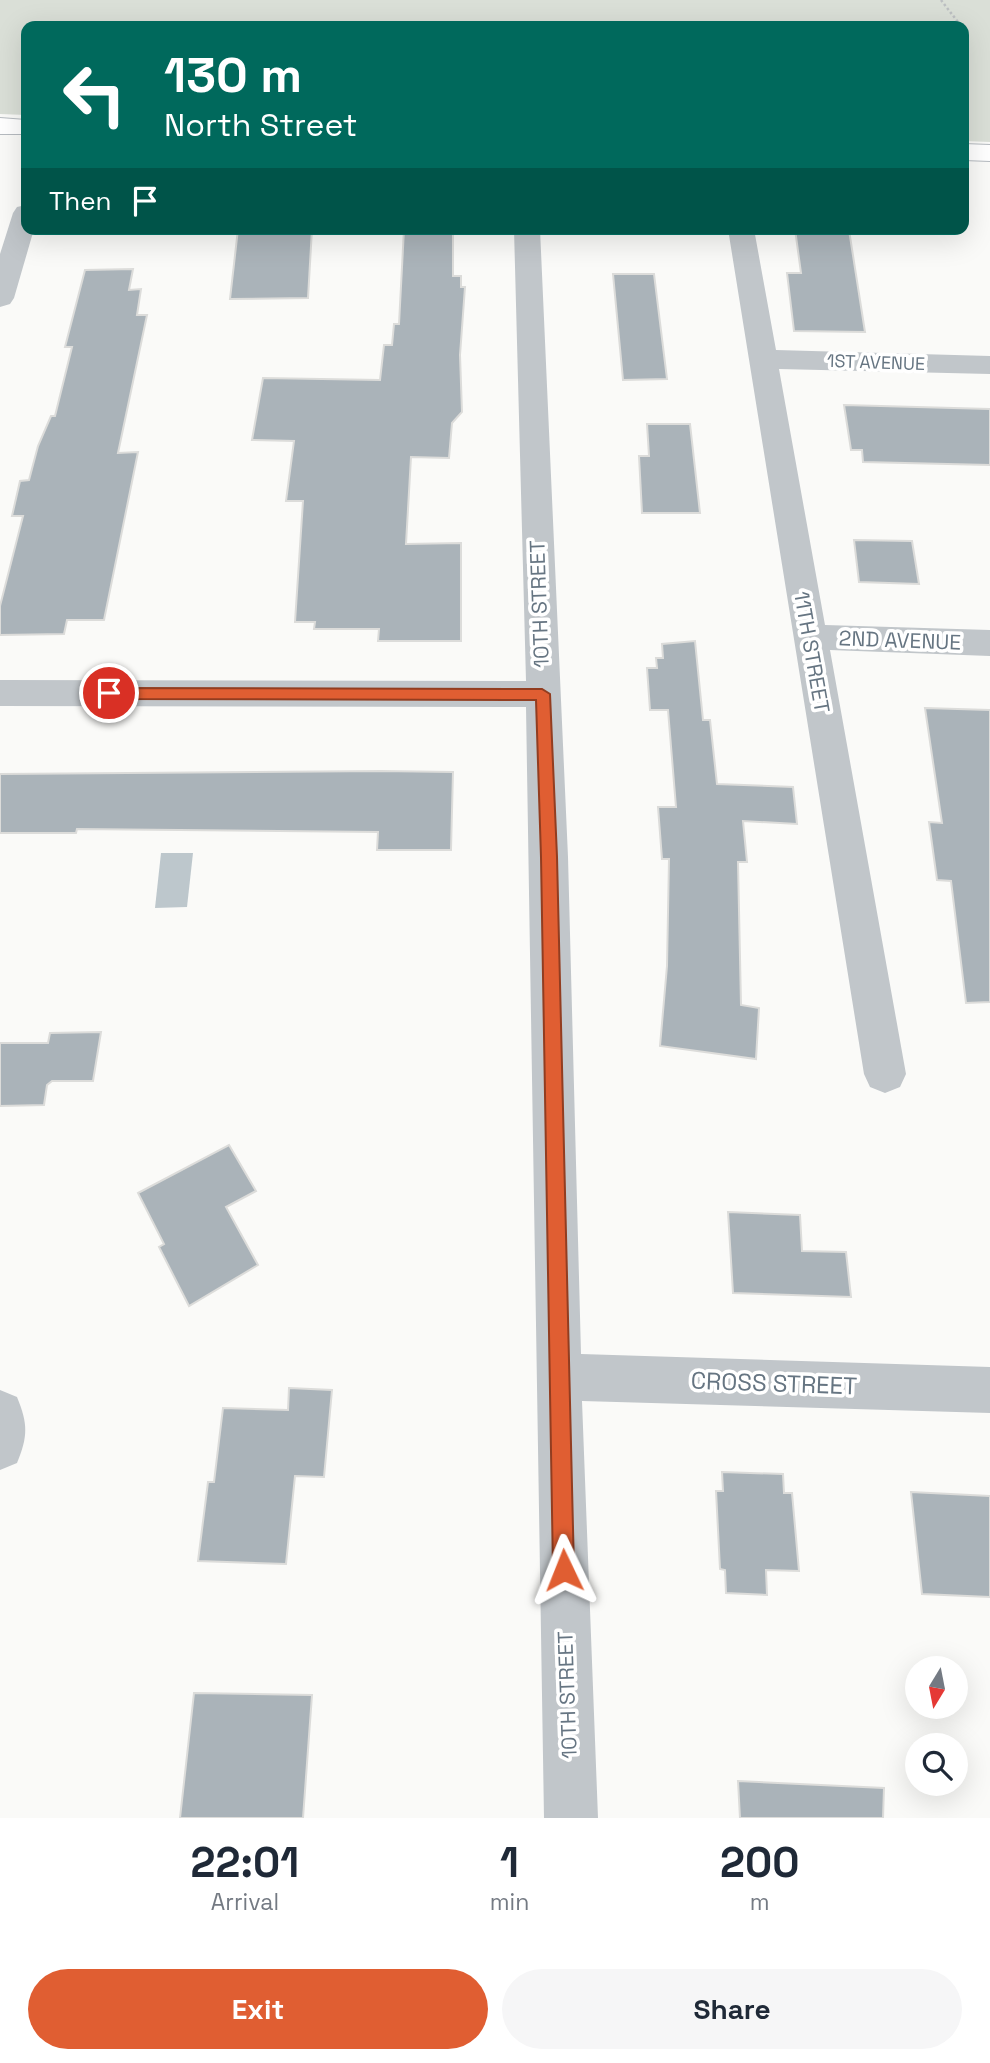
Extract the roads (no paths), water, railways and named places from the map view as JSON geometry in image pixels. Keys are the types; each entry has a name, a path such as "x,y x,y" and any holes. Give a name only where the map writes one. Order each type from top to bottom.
{"main road":[{"path":"0,127 21,127"},
{"path":"969,152 990,153"}],"street":[{"path":"0,298 21,229"},
{"name":"10TH STREET","path":"527,235 549,871 558,1377 571,1818"},
{"name":"11TH STREET","path":"742,235 885,1074"},
{"name":"1ST AVENUE","path":"763,359 990,365"},
{"name":"2ND AVENUE","path":"810,637 990,643"},
{"path":"0,693 542,694"},
{"name":"CROSS STREET","path":"558,1377 990,1390"},
{"path":"0,1414 3,1424 0,1446"}]}
